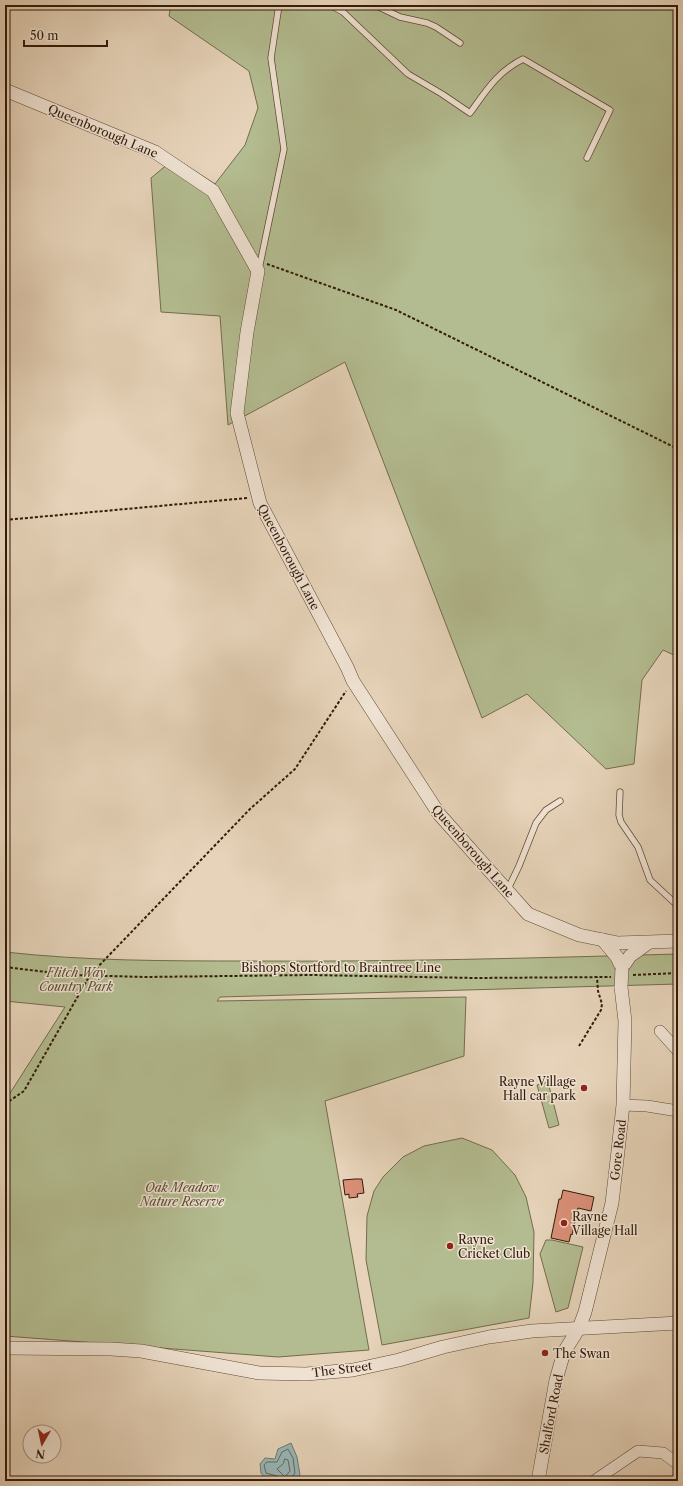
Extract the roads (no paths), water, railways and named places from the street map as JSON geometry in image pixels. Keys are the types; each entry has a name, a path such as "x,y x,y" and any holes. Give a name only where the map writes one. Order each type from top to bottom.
{"street":[{"name":"Queenborough Lane","path":"5,90 155,152 213,191 259,266 247,332 237,413 258,497 347,667 352,681 439,814 528,914 579,935 618,943 678,941"},
{"path":"603,940 617,957 620,977"},
{"path":"620,977 630,956 648,942"},
{"name":"Gore Road","path":"579,1328 585,1312 612,1203 623,1105 625,1021 620,977"},
{"path":"660,1031 678,1051"},
{"path":"623,1105 647,1106 678,1111"},
{"name":"The Street","path":"5,1348 111,1349 141,1351 259,1372 306,1374 353,1370 489,1337 532,1331 678,1323"},
{"name":"Shalford Road","path":"538,1481 556,1380 564,1352 579,1328"},
{"path":"594,1481 638,1451 663,1453 678,1464"}],"lane":[{"path":"259,266 284,149 271,58 279,5"},
{"path":"330,5 343,12 408,74 442,94 470,114 494,80 510,66 523,59 610,110 587,158"},
{"path":"375,5 400,17 427,23 436,27 460,43"},
{"path":"620,792 619,815 621,822 638,847 650,880 678,906"},
{"path":"507,891 520,866 536,823 546,810 560,801"}],"water":[{"path":"291,1443 297,1457 300,1475 294,1481 281,1481 264,1477 261,1473 260,1464 265,1458 275,1459 278,1449"}],"place":[{"name":"Rayne Village Hall car park","path":"584,1088"},
{"name":"Rayne Village Hall","path":"564,1223"},
{"name":"Rayne Cricket Club","path":"450,1246"},
{"name":"The Swan","path":"545,1353"}],"park label":[{"name":"Flitch Way Country Park","path":"76,979"},
{"name":"Oak Meadow Nature Reserve","path":"182,1194"}]}
